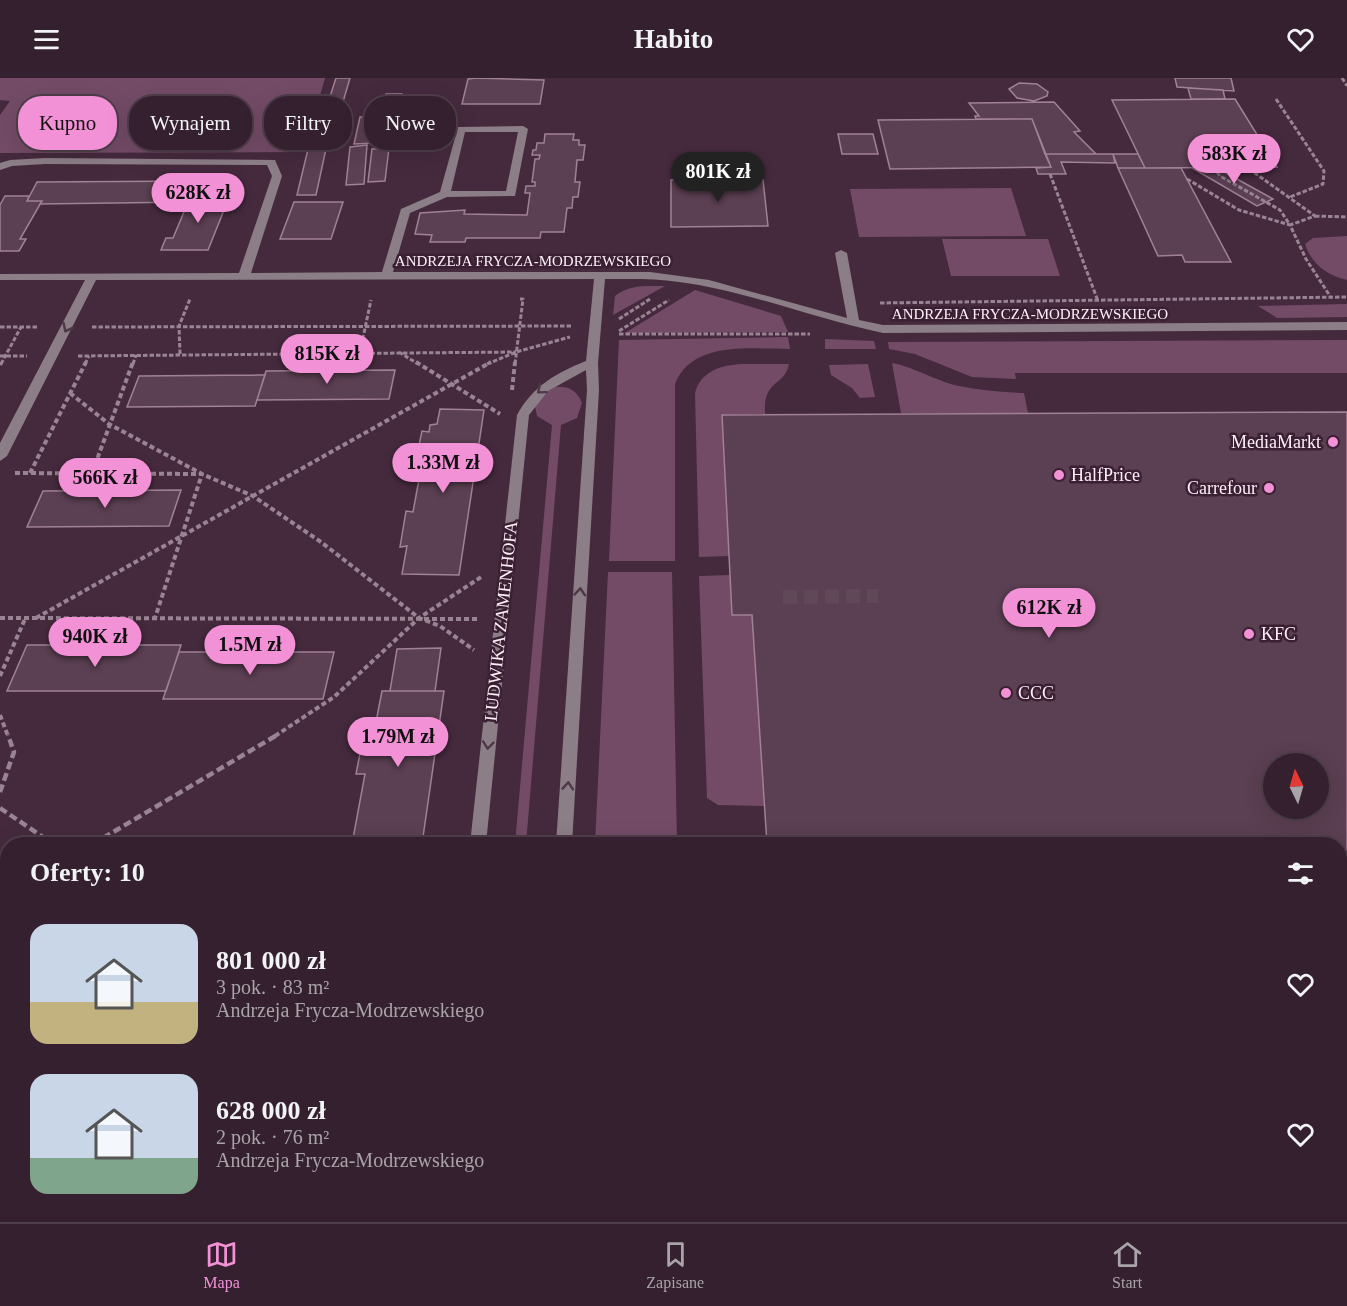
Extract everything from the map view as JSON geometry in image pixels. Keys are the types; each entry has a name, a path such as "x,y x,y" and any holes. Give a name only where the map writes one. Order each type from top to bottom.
{"street":[{"path":"387,275 405,211 445,194 511,194 523,129 461,129 445,194"},
{"path":"0,167 45,161 271,162 277,176 244,276"},
{"path":"841,253 854,324"},
{"path":"564,837 593,390 592,363 600,275"},
{"name":"ANDRZEJA FRYCZA-MODRZEWSKIEGO","path":"0,277 600,275 685,278 854,324 910,330 1347,326"},
{"path":"0,456 93,276"},
{"name":"LUDWIKA ZAMENHOFA","path":"479,837 523,415 533,396 543,388 592,363"}],"path":[{"path":"1342,78 1347,86"},
{"path":"1276,99 1324,171 1323,184 1289,198"},
{"path":"1213,167 1220,176 1280,210 1290,225 1306,259 1331,297"},
{"path":"1252,171 1315,216"},
{"path":"1050,174 1098,301"},
{"path":"1187,179 1239,210 1290,225 1315,216 1347,217"},
{"path":"0,327 596,326 618,319 685,278"},
{"path":"614,334 698,280"},
{"path":"851,304 1347,297"},
{"path":"178,299 201,299"},
{"path":"180,354 179,326 189,299"},
{"path":"511,299 523,299 516,352"},
{"path":"360,300 371,300 360,352"},
{"path":"0,365 21,327"},
{"path":"398,352 509,420"},
{"path":"67,356 516,352"},
{"path":"36,618 474,369 516,352"},
{"path":"92,473 136,355"},
{"path":"30,473 89,356"},
{"path":"70,393 109,424 202,474 253,496 321,542 419,618 440,626 482,656"},
{"path":"7,473 202,474"},
{"path":"155,618 202,474"},
{"path":"105,837 274,737 334,697 419,618 483,575"},
{"path":"0,618 486,619"},
{"path":"0,676 25,618"},
{"path":"0,715 14,752 0,792"},
{"path":"0,808 42,837"}],"shaded area":[{"path":"0,78 325,78 320,96 264,96 264,150 305,150 304,152 0,153 0,115 10,101 0,100"},
{"path":"1011,188 1026,236 859,237 850,189"},
{"path":"1347,236 1347,280 1321,268 1312,258 1305,244 1313,238"},
{"path":"942,239 1048,239 1060,276 951,276"},
{"path":"638,286 665,286 613,315 615,296 626,289"},
{"path":"695,290 781,316 788,332 625,333"},
{"path":"1347,304 1347,317 1277,318 1258,306"},
{"path":"788,337 790,349 725,350 695,360 683,370 675,384 675,561 609,561 619,340"},
{"path":"825,339 874,341 876,349 825,349"},
{"path":"1347,340 1347,373 1015,373 1016,379 972,377 915,354 889,349 888,342"},
{"path":"892,363 954,385 1024,393 1028,413 901,413"},
{"path":"742,364 789,364 783,377 767,394 765,414 722,415 729,556 699,557 695,393 707,374 719,368"},
{"path":"868,364 875,397 860,398 852,388 831,375 829,365"},
{"path":"555,387 564,387 578,395 582,403 577,418 561,425 527,837 516,837 552,425 537,416 535,406 545,392"},
{"path":"608,572 672,572 677,837 595,837"},
{"path":"730,575 752,615 765,806 718,805 707,798 699,576"}],"building":[{"path":"336,78 350,78 345,96 330,96"},
{"path":"1175,78 1231,78 1234,91 1177,87"},
{"path":"468,79 544,80 540,104 462,104"},
{"path":"1019,83 1037,84 1048,92 1047,96 1034,101 1017,98 1009,89"},
{"path":"1188,88 1223,90 1225,99 1191,99"},
{"path":"386,94 402,94 402,96 386,96"},
{"path":"1235,99 1277,167 1145,168 1112,100"},
{"path":"1054,102 1080,131 1074,132 1096,154 1045,154 1032,119 976,119 975,116 979,116 969,103"},
{"path":"360,117 364,117 364,144 354,144"},
{"path":"1032,119 1051,167 890,169 878,120"},
{"path":"545,134 574,134 573,140 579,140 579,145 585,145 583,160 577,160 575,182 580,182 578,197 573,197 572,208 567,208 564,232 541,232 540,238 466,238 465,242 430,242 432,235 415,234 420,213 465,210 464,214 527,215 530,193 525,193 526,186 535,186 535,182 532,182 535,159 539,159 540,155 532,155 533,150 536,150 537,143 544,143"},
{"path":"838,134 873,134 878,154 842,154"},
{"path":"364,145 364,150 367,150 364,184 346,185 352,147"},
{"path":"308,150 326,150 316,195 297,195"},
{"path":"372,150 389,150 385,181 368,182"},
{"path":"1045,154 1113,154 1115,163 1061,162 1066,174 1038,174 1036,168 1051,167"},
{"path":"1113,154 1138,154 1145,168 1118,168"},
{"path":"1118,168 1181,168 1231,262 1185,262 1182,255 1158,256"},
{"path":"1192,168 1230,168 1233,170 1226,173 1273,199 1257,206"},
{"path":"671,180 763,180 768,226 671,227"},
{"path":"197,181 192,194 207,195 205,200 40,204 42,201 27,201 37,182"},
{"path":"207,195 230,195 208,250 161,250 166,238 173,238 189,200 205,200"},
{"path":"5,196 29,196 27,201 42,201 20,239 26,239 19,251 0,251 0,205"},
{"path":"294,202 343,202 331,239 280,239"},
{"path":"395,370 389,399 257,400 266,371"},
{"path":"265,375 255,406 127,407 139,376"},
{"path":"440,409 484,410 459,575 402,574 407,546 400,547 406,511 413,512 422,463 415,464 422,431 429,432 430,425 437,424"},
{"path":"1347,412 1347,837 767,837 752,615 732,615 722,415"},
{"path":"181,490 169,526 27,527 43,491"},
{"path":"27,645 181,645 166,691 7,691"},
{"path":"441,648 435,691 390,691 397,649"},
{"path":"179,652 334,652 323,699 163,699"},
{"path":"382,691 444,691 423,837 353,837 365,774 356,774 365,728 375,727"}],"tunnel":[{"path":"783,597 878,596"}],"place":[{"name":"MediaMarkt","path":"1333,442"},
{"name":"HalfPrice","path":"1059,475"},
{"name":"Carrefour","path":"1269,488"},
{"name":"KFC","path":"1249,634"},
{"name":"CCC","path":"1006,693"}]}
